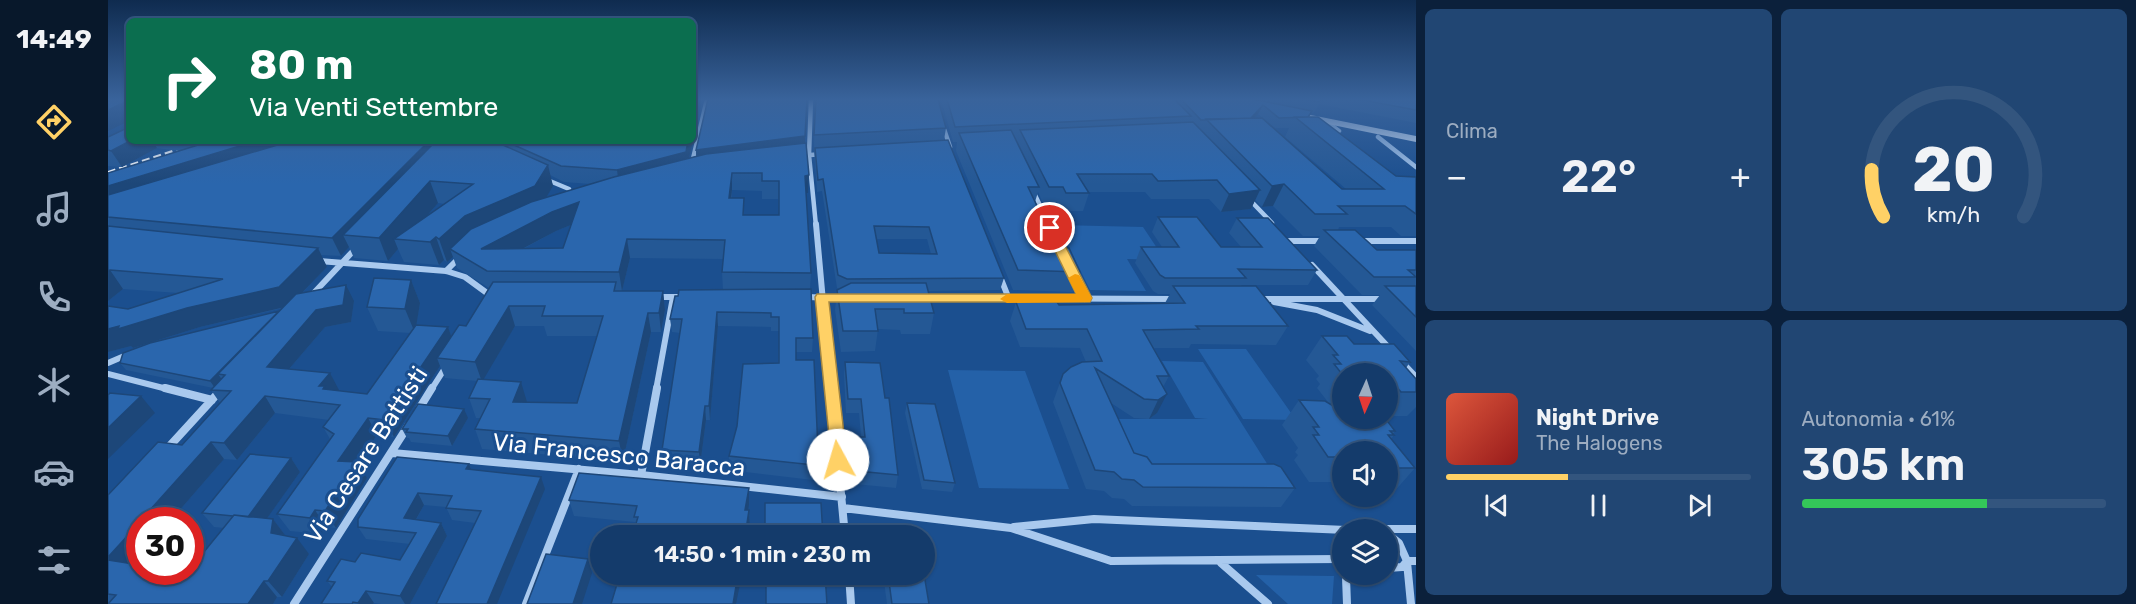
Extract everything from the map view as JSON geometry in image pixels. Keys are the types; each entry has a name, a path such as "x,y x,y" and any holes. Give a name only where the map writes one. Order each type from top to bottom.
{"main road":[{"path":"1356,127 1416,139"},
{"path":"1391,127 1416,132"}],"street":[{"path":"698,168 691,170 701,127"},
{"path":"810,127 809,155 844,525"},
{"path":"944,127 953,156"},
{"path":"1325,133 1339,131 1336,127"},
{"path":"1378,137 1416,167"},
{"path":"939,149 962,148"},
{"path":"789,157 831,154"},
{"path":"539,175 569,189 580,190"},
{"path":"1030,186 1066,259"},
{"path":"564,194 569,189"},
{"path":"1241,191 1296,249"},
{"path":"1289,241 1333,241"},
{"path":"1357,241 1416,241"},
{"path":"307,300 358,246"},
{"path":"446,271 466,251"},
{"path":"1304,257 1416,377"},
{"path":"314,260 446,271 465,278 491,296 502,296"},
{"path":"996,266 1009,299"},
{"path":"1071,269 1085,298"},
{"path":"485,305 491,296"},
{"path":"653,297 695,297"},
{"path":"641,475 673,297"},
{"path":"795,297 850,298"},
{"path":"916,298 1178,299"},
{"path":"1247,299 1395,299"},
{"path":"1259,299 1317,310 1373,332"},
{"path":"108,363 142,350"},
{"name":"Via Cesare Battisti","path":"294,604 450,360"},
{"path":"108,374 212,400"},
{"path":"160,455 227,383"},
{"name":"Via Francesco Baracca","path":"392,453 641,475 842,497"},
{"path":"526,604 579,470"},
{"path":"843,508 1011,528 1111,561 1332,560"},
{"path":"1011,528 1094,519 1332,529"},
{"path":"1398,529 1416,529"},
{"path":"1398,542 1410,561 1411,604"},
{"path":"1221,562 1268,604"},
{"path":"850,585 851,604"},
{"path":"1346,585 1347,604"}],"shaded area":[{"path":"1058,225 1143,227 1165,260 1127,259 1146,291 1090,290"},
{"path":"1198,349 1246,349 1296,420 1243,419"},
{"path":"1162,361 1203,362 1278,481 1135,480 1107,419 1208,419 1195,418"},
{"path":"948,370 1025,371 1069,489 979,488"},
{"path":"1256,575 1332,576 1332,604 1288,604"}],"building":[{"path":"701,127 805,127 805,136 696,150"},
{"path":"814,127 946,128 814,135"},
{"path":"1081,127 1198,127 1260,190 1229,194 1217,180 1158,181 1152,174 1077,174 1089,193 1066,193 1063,187 1049,187 1020,130"},
{"path":"1214,127 1272,127 1342,189 1384,189 1308,127 1331,127 1396,176 1416,177 1416,214 1405,206 1338,206 1347,214 1315,214 1284,184 1272,186"},
{"path":"126,128 126,143 111,151 108,150 108,137"},
{"path":"1011,130 1039,187 1028,187 1057,248 1069,248 1080,272 1018,270 959,133"},
{"path":"948,140 1004,278 847,279 838,275 823,179 818,180 815,148","holes":["874,226 929,227 937,254 879,253"]},
{"path":"806,143 809,175 805,176 811,273 722,272 725,240 627,239 619,272 487,271 450,249 471,229 531,202 614,177 706,154","holes":["732,173 762,173 762,181 779,181 779,215 743,215 744,198 729,198","579,202 563,248 481,249 552,212"]},
{"path":"201,144 246,144 108,186 108,173"},
{"path":"281,144 426,144 332,238 108,217 108,195"},
{"path":"433,144 501,144 548,165 535,186 465,216 439,239 436,237 430,242 394,239 473,184 430,181 379,238 343,235"},
{"path":"512,144 687,144 686,152 617,170 561,166"},
{"path":"1158,217 1197,217 1221,247 1262,247 1237,218 1268,218 1317,270 1238,269 1246,278 1165,278 1160,275 1141,247 1179,247"},
{"path":"108,226 318,248 279,287 187,308 118,329 119,326 108,329 108,306 128,309 223,279 108,271"},
{"path":"1324,230 1355,230 1377,250 1416,250 1416,270 1408,270 1416,277 1374,277"},
{"path":"374,278 411,280 405,309 367,307"},
{"path":"493,282 616,282 614,291 663,291 659,313 648,313 619,441 475,429 490,399 469,398 478,379 521,382 513,402 577,403 603,316 542,316 545,306 509,306 475,362 437,358 459,325 466,326"},
{"path":"851,283 926,283 934,313 904,313 904,309 875,309 878,331 843,331 837,290"},
{"path":"346,285 343,305 316,310 267,367 330,373 319,386 325,386 323,389 367,394 416,325 448,327 385,420 368,418 338,461 358,462 325,511 315,510 310,518 277,514 334,434 323,427 340,405 265,396 224,443 211,442 153,507 126,507 126,537 108,557 108,495 158,442 182,445 231,391 211,390 225,375 218,374 296,294"},
{"path":"1173,286 1256,286 1288,326 1196,326 1199,329 1143,330 1169,376 1157,376 1167,394 1158,400 1144,399 1095,368 1134,453 1147,457 1152,464 1274,464 1281,467 1295,488 1143,487 1134,480 1122,479 1114,472 1095,470 1060,383 1063,374 1071,367 1082,362 1102,361 1087,329 1026,329 1016,302 1057,302 1059,305 1185,303"},
{"path":"1385,286 1416,286 1416,317"},
{"path":"811,289 813,338 796,338 796,360 814,360 818,450 823,466 729,456 737,426 743,364 779,363 779,317 771,317 771,313 717,312 709,406 705,406 699,452 662,450 682,319 670,319 675,296 678,296 679,290"},
{"path":"279,311 210,381 120,363 123,353 150,343"},
{"path":"1322,336 1347,336 1354,344 1394,344 1410,362 1400,361 1416,379 1416,392 1401,392 1398,389 1398,363 1340,363 1333,355 1338,355"},
{"path":"845,362 880,363 885,398 889,398 898,475 857,471 854,437 865,437 861,399 848,399"},
{"path":"110,393 141,396 108,428 108,395"},
{"path":"1299,400 1325,401 1332,405 1332,429 1393,429 1395,431 1390,431 1394,435 1388,435 1393,441 1332,441 1332,457 1328,457 1313,435 1319,435 1313,427 1319,427"},
{"path":"907,403 935,404 955,483 924,480"},
{"path":"418,404 464,409 448,436 406,432 408,429 402,429"},
{"path":"1398,447 1415,468 1398,468"},
{"path":"250,454 291,458 248,517 204,513"},
{"path":"397,457 469,464 466,469 541,477 487,604 436,604 481,511 446,508 452,496 418,493 404,518 441,523 400,596 366,591 358,603 321,604 335,582 327,581 341,559 355,562 361,553 400,560 416,533 358,527 358,519"},
{"path":"579,473 749,488 745,510 749,510 747,525 635,525 638,517 634,517 637,506 569,500"},
{"path":"765,503 821,503 822,525 765,525"},
{"path":"234,515 273,519 271,533 297,538 268,581 264,581 248,604 108,604 116,595 108,594 108,560 126,563 126,585 204,585 204,552"},
{"path":"546,554 588,559 573,604 527,604"},
{"path":"617,585 736,585 733,604 611,604"},
{"path":"766,585 826,585 827,604 766,604"},
{"path":"889,585 926,585 929,604 892,604"}],"railway":[{"path":"108,173 197,144"}],"slow traffic":[{"path":"1007,299 1085,298 1075,278"}],"route":[{"path":"838,460 822,297 1085,298 1050,228"}]}
